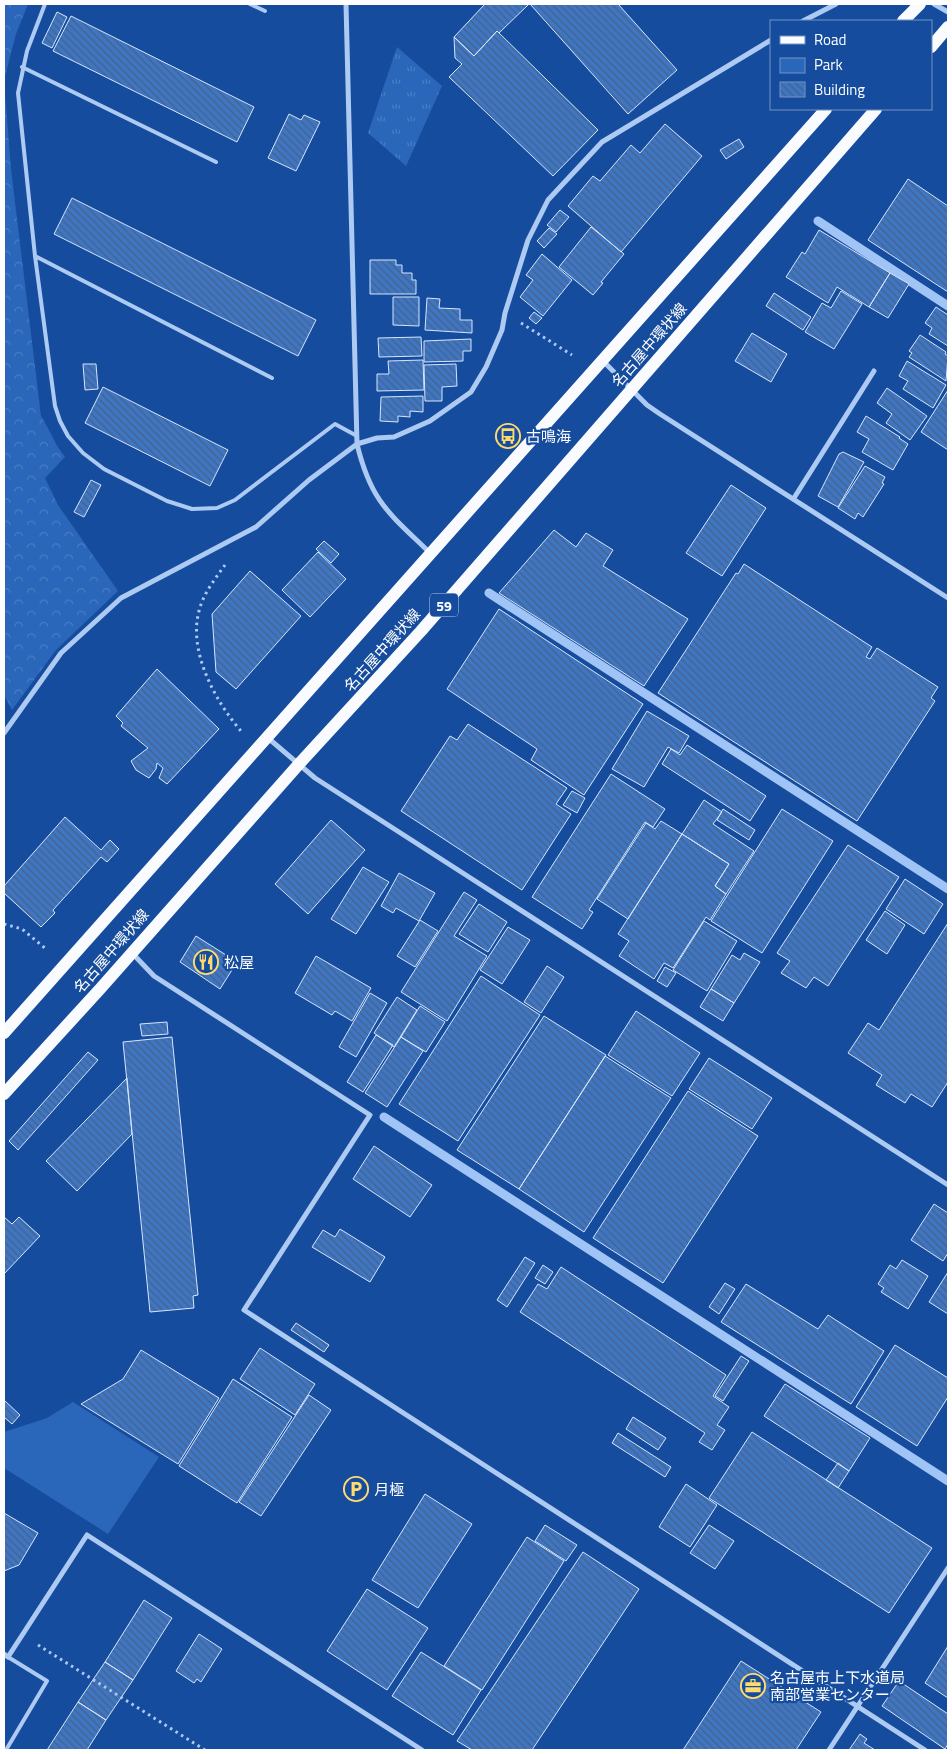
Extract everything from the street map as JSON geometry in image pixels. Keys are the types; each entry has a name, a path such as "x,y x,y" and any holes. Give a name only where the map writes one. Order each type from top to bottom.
{"main road":[{"path":"904,20 920,4"},
{"path":"932,45 948,27"},
{"name":"名古屋中環状線","path":"4,1033 825,110"},
{"name":"名古屋中環状線","path":"4,1094 299,764 421,632 875,110"}],"street":[{"path":"346,4 357,444 370,485 383,507 430,553"},
{"path":"805,20 836,4"},
{"path":"934,4 948,12"},
{"path":"4,733 62,653 121,598 256,527 309,480 357,444 377,438 394,437 430,421 471,392 486,366 502,330 505,313 528,240 548,200 578,165 602,142 770,41"},
{"path":"603,361 660,414 948,598"},
{"path":"794,498 874,370"},
{"path":"267,738 315,778 948,1185"},
{"path":"132,952 154,976 370,1115 244,1310 925,1750"},
{"path":"6,1655 87,1535 422,1750"},
{"path":"829,1750 948,1568"}],"lane":[{"path":"45,4 22,67 18,93 55,406 68,436 83,453 104,469 167,502 192,509 217,508 235,500 335,424 357,436"},
{"path":"250,4 265,11"},
{"path":"22,67 216,162"},
{"path":"36,256 272,378"},
{"path":"6,1655 47,1681 6,1750"}],"path":[{"path":"505,313 572,355"},
{"path":"226,563 204,596 201,604 198,613 197,645 219,700 240,730"},
{"path":"4,924 22,929 46,949"},
{"path":"38,1645 205,1750"}],"green space":[{"path":"4,4 28,4 16,34 4,80"},
{"path":"397,47 442,86 406,166 368,133"},
{"path":"4,80 11,169 41,416 65,457 45,478 58,505 118,591 56,650 12,710 4,695"},
{"path":"73,1402 159,1457 108,1534 4,1468 4,1432 47,1418"}],"building":[{"path":"485,4 529,4 499,33 497,31 474,56 454,37"},
{"path":"530,4 618,4 677,70 628,114"},
{"path":"57,12 67,17 52,48 42,43"},
{"path":"71,16 254,107 237,142 53,51"},
{"path":"497,31 598,130 553,176 449,77 462,64 455,58 454,37 474,56"},
{"path":"289,114 301,120 304,115 320,122 296,171 268,158"},
{"path":"665,124 702,156 621,252 568,206 593,176 600,181 631,145 640,153"},
{"path":"739,139 744,147 726,159 720,150"},
{"path":"908,179 948,206 948,292 868,240"},
{"path":"72,198 316,320 298,356 54,234"},
{"path":"560,210 569,217 556,232 547,225"},
{"path":"591,227 624,254 593,295 559,267"},
{"path":"549,228 557,234 544,248 537,241"},
{"path":"819,230 890,273 869,307 837,287 828,303 786,277 802,252 805,254"},
{"path":"542,254 572,280 543,316 520,297 533,280 526,275"},
{"path":"370,260 396,260 396,265 402,265 402,273 412,273 412,280 416,280 416,294 370,294"},
{"path":"890,273 909,284 888,318 869,307"},
{"path":"841,291 862,304 834,349 805,332 822,303 831,308"},
{"path":"774,293 811,317 803,330 766,306"},
{"path":"393,297 419,297 419,326 393,325"},
{"path":"427,298 440,299 439,308 460,309 460,320 472,320 472,333 425,330"},
{"path":"936,307 948,315 948,346 929,334 932,328 925,323"},
{"path":"534,312 542,318 536,324 529,318"},
{"path":"752,333 787,354 771,382 735,361"},
{"path":"920,335 946,352 945,354 948,356 946,381 909,357 912,353 909,351"},
{"path":"421,337 422,356 379,357 378,338"},
{"path":"471,339 471,351 463,351 463,361 424,362 424,341"},
{"path":"423,360 424,390 377,391 377,374 389,374 388,361"},
{"path":"907,361 946,385 933,408 903,389 908,381 899,376"},
{"path":"83,364 96,364 98,389 85,390"},
{"path":"456,364 457,386 442,387 442,401 425,401 424,365"},
{"path":"103,387 228,450 210,486 85,423"},
{"path":"887,388 927,416 910,440 886,423 892,414 877,403"},
{"path":"948,390 948,450 921,432"},
{"path":"423,396 423,412 410,411 410,417 398,416 398,422 380,421 381,397"},
{"path":"866,416 908,444 893,470 862,452 869,439 857,432"},
{"path":"843,452 864,462 838,507 818,496 839,454"},
{"path":"865,466 885,477 882,483 884,484 863,517 858,513 855,519 838,508"},
{"path":"91,480 101,485 84,517 74,512"},
{"path":"731,485 766,508 722,576 686,553"},
{"path":"554,530 576,547 586,533 613,550 603,566 688,619 644,686 499,593"},
{"path":"324,541 339,554 331,563 316,549"},
{"path":"318,552 346,579 310,617 282,590"},
{"path":"744,564 872,647 866,657 870,659 877,648 938,687 931,698 935,701 857,821 658,693 736,573 738,574"},
{"path":"250,571 301,616 236,689 216,672 212,614"},
{"path":"499,609 643,704 584,795 531,760 537,749 447,689"},
{"path":"157,669 219,729 167,784 159,778 163,768 157,763 156,769 149,778 136,770 131,761 148,748 121,726 123,723 116,716"},
{"path":"647,711 689,736 679,753 668,747 644,787 612,769"},
{"path":"468,724 567,788 556,804 571,814 522,890 401,811 450,736 457,740"},
{"path":"687,745 766,796 750,821 662,764 671,749 680,755"},
{"path":"611,774 665,809 653,827 645,822 589,910 593,912 582,929 532,897"},
{"path":"572,791 585,798 577,813 563,805"},
{"path":"704,800 722,812 713,824 754,851 726,894 715,886 729,864 682,834"},
{"path":"723,809 755,830 749,840 717,820"},
{"path":"782,809 833,841 762,953 711,921"},
{"path":"65,817 101,850 110,840 119,849 107,862 101,857 53,910 55,913 41,927 4,893 4,886"},
{"path":"331,820 365,850 308,914 275,884"},
{"path":"661,821 682,834 628,919 597,899 646,823 655,829"},
{"path":"682,834 729,864 715,886 726,894 710,920 706,917 673,968 664,963 654,979 619,956 629,941 618,934"},
{"path":"848,845 899,877 828,986 814,977 806,988 781,973 790,961 777,953"},
{"path":"363,867 389,882 356,934 331,919"},
{"path":"399,873 435,893 419,921 396,908 393,913 381,906"},
{"path":"905,879 943,904 924,934 886,909"},
{"path":"464,892 477,900 454,936 487,956 447,1021 401,992"},
{"path":"479,904 507,922 488,952 459,934"},
{"path":"885,911 905,925 887,954 866,940"},
{"path":"420,920 438,931 415,967 397,956"},
{"path":"704,921 737,941 707,991 673,970"},
{"path":"948,923 948,1082 932,1107 911,1094 905,1103 876,1085 882,1075 848,1053 868,1023 879,1030"},
{"path":"508,927 530,940 502,984 480,970"},
{"path":"196,936 237,962 220,989 180,962"},
{"path":"744,953 760,962 734,1003 711,989 732,955 740,960"},
{"path":"316,956 371,988 352,1021 335,1011 332,1015 295,993"},
{"path":"547,966 564,977 541,1013 524,1002"},
{"path":"665,967 676,973 667,987 657,981"},
{"path":"481,976 540,1015 458,1141 399,1104"},
{"path":"711,989 734,1003 723,1021 700,1007"},
{"path":"370,993 387,1003 356,1057 339,1047"},
{"path":"397,997 417,1010 394,1047 374,1033"},
{"path":"420,1006 445,1022 426,1052 401,1037"},
{"path":"636,1011 700,1053 672,1096 608,1055"},
{"path":"544,1016 606,1055 519,1189 457,1150"},
{"path":"167,1022 168,1034 142,1036 140,1024"},
{"path":"376,1035 393,1045 363,1092 347,1082"},
{"path":"172,1037 198,1295 193,1296 194,1308 150,1312 123,1042"},
{"path":"401,1037 423,1051 387,1107 365,1093"},
{"path":"88,1052 98,1060 18,1150 9,1141"},
{"path":"605,1056 671,1098 584,1232 519,1189"},
{"path":"709,1058 772,1098 752,1129 689,1089"},
{"path":"127,1078 132,1134 77,1191 46,1161"},
{"path":"688,1091 758,1136 663,1283 593,1238"},
{"path":"374,1146 432,1185 410,1217 353,1179"},
{"path":"934,1204 948,1213 948,1253 943,1261 911,1240"},
{"path":"4,1217 12,1224 19,1217 40,1236 4,1274"},
{"path":"340,1229 385,1257 370,1282 312,1247 323,1230 335,1237"},
{"path":"525,1257 535,1263 507,1307 497,1300"},
{"path":"902,1260 928,1276 908,1309 881,1292 884,1288 878,1284 890,1265 896,1269"},
{"path":"543,1265 553,1272 545,1284 535,1278"},
{"path":"561,1267 726,1375 713,1396 729,1407 717,1425 725,1430 712,1450 699,1442 705,1433 520,1312 538,1284 547,1289"},
{"path":"948,1272 948,1314 929,1302"},
{"path":"725,1283 735,1289 719,1314 709,1307"},
{"path":"746,1284 818,1329 828,1315 884,1351 851,1404 721,1322"},
{"path":"296,1323 329,1345 324,1352 291,1330"},
{"path":"895,1345 948,1378 948,1397 917,1446 856,1407"},
{"path":"260,1348 315,1384 295,1415 240,1379"},
{"path":"141,1350 219,1398 178,1464 81,1404 123,1379"},
{"path":"741,1356 749,1361 723,1401 715,1396"},
{"path":"233,1379 292,1417 237,1503 179,1466"},
{"path":"785,1384 870,1438 849,1471 764,1416"},
{"path":"309,1395 331,1410 261,1516 239,1502"},
{"path":"4,1400 20,1415 12,1424 4,1417"},
{"path":"633,1417 666,1438 658,1450 626,1429"},
{"path":"752,1432 932,1548 889,1613 709,1498"},
{"path":"618,1433 671,1467 665,1477 612,1443"},
{"path":"838,1463 849,1471 838,1488 826,1480"},
{"path":"686,1484 717,1505 690,1547 659,1527"},
{"path":"425,1494 472,1524 418,1608 372,1580"},
{"path":"4,1513 38,1533 19,1565 4,1571"},
{"path":"545,1525 577,1545 566,1561 535,1541"},
{"path":"709,1525 734,1541 715,1569 690,1553"},
{"path":"527,1537 564,1561 482,1690 444,1666"},
{"path":"583,1552 639,1589 532,1750 472,1750 457,1741"},
{"path":"367,1589 428,1628 387,1690 327,1651"},
{"path":"144,1600 172,1618 133,1680 105,1662"},
{"path":"199,1634 222,1649 201,1682 197,1679 194,1683 176,1671"},
{"path":"948,1646 948,1698 925,1683"},
{"path":"421,1652 481,1690 453,1735 392,1696"},
{"name":"名古屋市上下水道局 南部営業センター","path":"741,1661 821,1712 796,1750 683,1750"},
{"path":"105,1662 133,1680 106,1720 78,1702"},
{"path":"899,1681 948,1714 948,1744 945,1749 882,1706"},
{"path":"78,1702 106,1720 87,1750 47,1750"},
{"path":"860,1734 867,1739 864,1743 875,1750 849,1750"}],"waterway":[{"path":"818,221 948,306"},
{"path":"489,593 948,889"},
{"path":"384,1117 948,1481"}],"place":[{"name":"古鳴海","path":"508,436"},
{"name":"松屋","path":"206,962"},
{"name":"月極","path":"356,1489"},
{"name":"名古屋市上下水道局 南部営業センター","path":"753,1686"}]}
